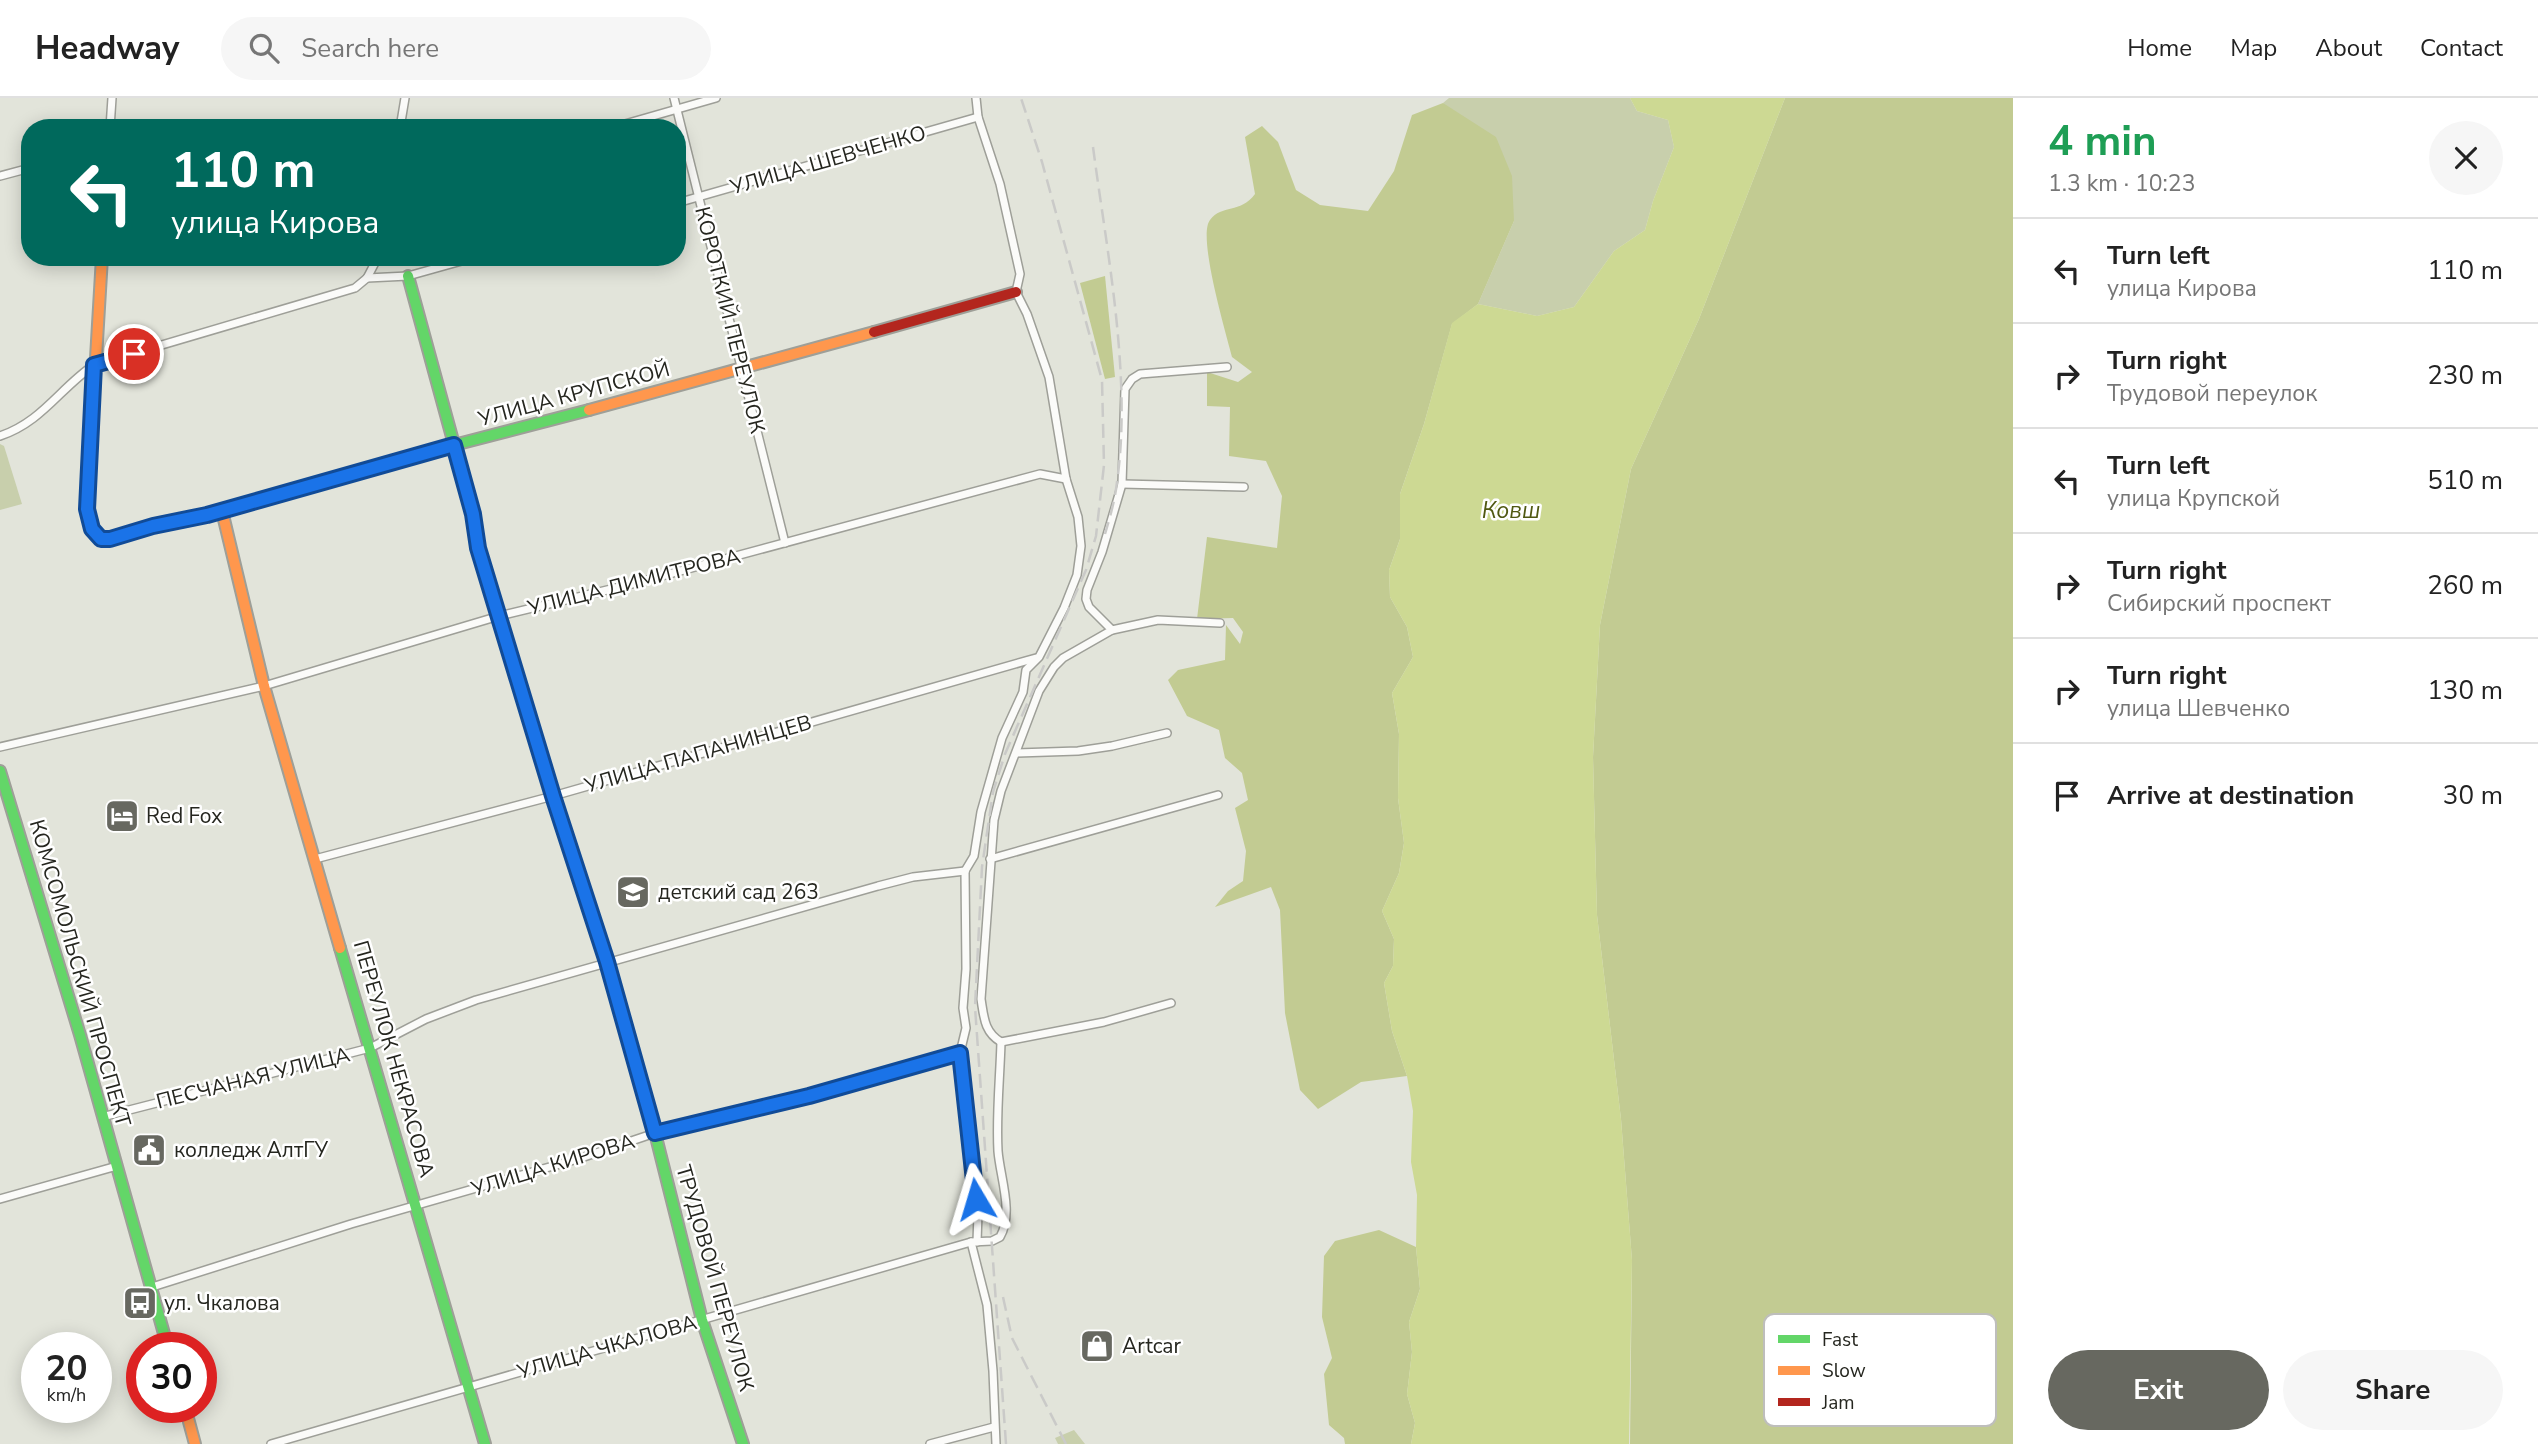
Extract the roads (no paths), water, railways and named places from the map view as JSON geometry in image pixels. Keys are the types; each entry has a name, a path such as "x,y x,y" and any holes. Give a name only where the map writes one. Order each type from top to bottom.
{"street":[{"path":"111,119 112,98"},
{"path":"402,119 405,98"},
{"name":"КОРОТКИЙ ПЕРЕУЛОК","path":"674,98 680,119"},
{"path":"643,119 716,98"},
{"path":"976,98 978,117 1000,184 1020,274 1016,292 1027,314 1049,377 1066,479 1078,517 1080,562 1059,618 1040,657 1026,670 1023,692 1002,738 981,812 974,856 965,871 967,969 963,1008 966,1028 960,1053 978,1213 974,1242 987,1305 996,1444"},
{"name":"УЛИЦА ШЕВЧЕНКО","path":"686,201 978,117"},
{"name":"КОРОТКИЙ ПЕРЕУЛОК","path":"686,143 785,543"},
{"path":"0,176 21,170"},
{"path":"94,365 102,266"},
{"path":"0,436 28,424 94,365 337,295 355,288 367,278 373,266"},
{"path":"367,278 408,276 444,266"},
{"name":"ТРУДОВОЙ ПЕРЕУЛОК","path":"408,276 473,514 478,548 553,796 607,962 655,1133 702,1320 743,1444"},
{"name":"УЛИЦА КРУПСКОЙ","path":"94,365 87,509 92,529 101,539 110,539 742,370 1016,292"},
{"path":"1112,630 1086,599 1122,484 1125,389 1132,379 1140,374 1227,367"},
{"name":"УЛИЦА ДИМИТРОВА","path":"0,747 264,686 499,616 632,584 1040,474 1066,479"},
{"path":"1122,484 1244,486"},
{"name":"ПЕРЕУЛОК НЕКРАСОВА","path":"222,511 264,686 485,1444"},
{"path":"1171,1003 1104,1022 1001,1042 992,1037 985,1027 981,999 994,820 1001,791 1039,691 1063,658 1112,630 1158,620 1220,623"},
{"name":"УЛИЦА ПАПАНИНЦЕВ","path":"315,859 553,796 1040,657"},
{"path":"1017,753 1078,751 1167,733"},
{"name":"КОМСОМОЛЬСКИЙ ПРОСПЕКТ","path":"0,771 80,1035 163,1332"},
{"path":"990,859 1218,795"},
{"name":"ПЕСЧАНАЯ УЛИЦА","path":"102,1117 370,1048 426,1019 476,1000 607,962 913,877 965,871"},
{"name":"УЛИЦА ЧКАЛОВА","path":"271,1444 974,1242 992,1241 1000,1237 1005,1227 1006,1214 998,1150 1001,1042"},
{"name":"УЛИЦА КИРОВА","path":"149,1288 655,1133 809,1096 960,1053"},
{"path":"0,1199 117,1166"},
{"path":"189,1423 195,1444"},
{"path":"930,1444 995,1427"}],"water":[{"name":"Ковш","path":"1630,98 1785,98 1699,319 1631,469 1600,625 1593,757 1597,915 1621,1119 1632,1260 1629,1444 1411,1444 1415,1423 1407,1394 1412,1352 1409,1322 1420,1289 1416,1247 1417,1195 1411,1162 1413,1111 1407,1076 1392,1031 1384,983 1393,966 1394,939 1382,911 1399,873 1404,843 1398,798 1399,734 1392,693 1413,657 1407,627 1390,597 1389,570 1400,539 1400,494 1424,424 1452,323 1478,304 1537,316 1574,307 1614,251 1645,230 1674,147 1668,120 1637,111"}],"railway":[{"path":"1006,1444 975,1007 982,867 993,792 1005,754 1086,570 1096,536 1104,465 1102,380 1042,162 1021,98"},
{"path":"1093,147 1116,314 1122,400 1117,482 1105,534"},
{"path":"1003,1297 1012,1338 1066,1444"}],"place":[{"name":"Red Fox","path":"122,816"},
{"name":"детский сад 263","path":"633,892"},
{"name":"колледж АлтГУ","path":"149,1150"},
{"name":"ул. Чкалова","path":"140,1303"},
{"name":"Artcar","path":"1097,1346"}]}
